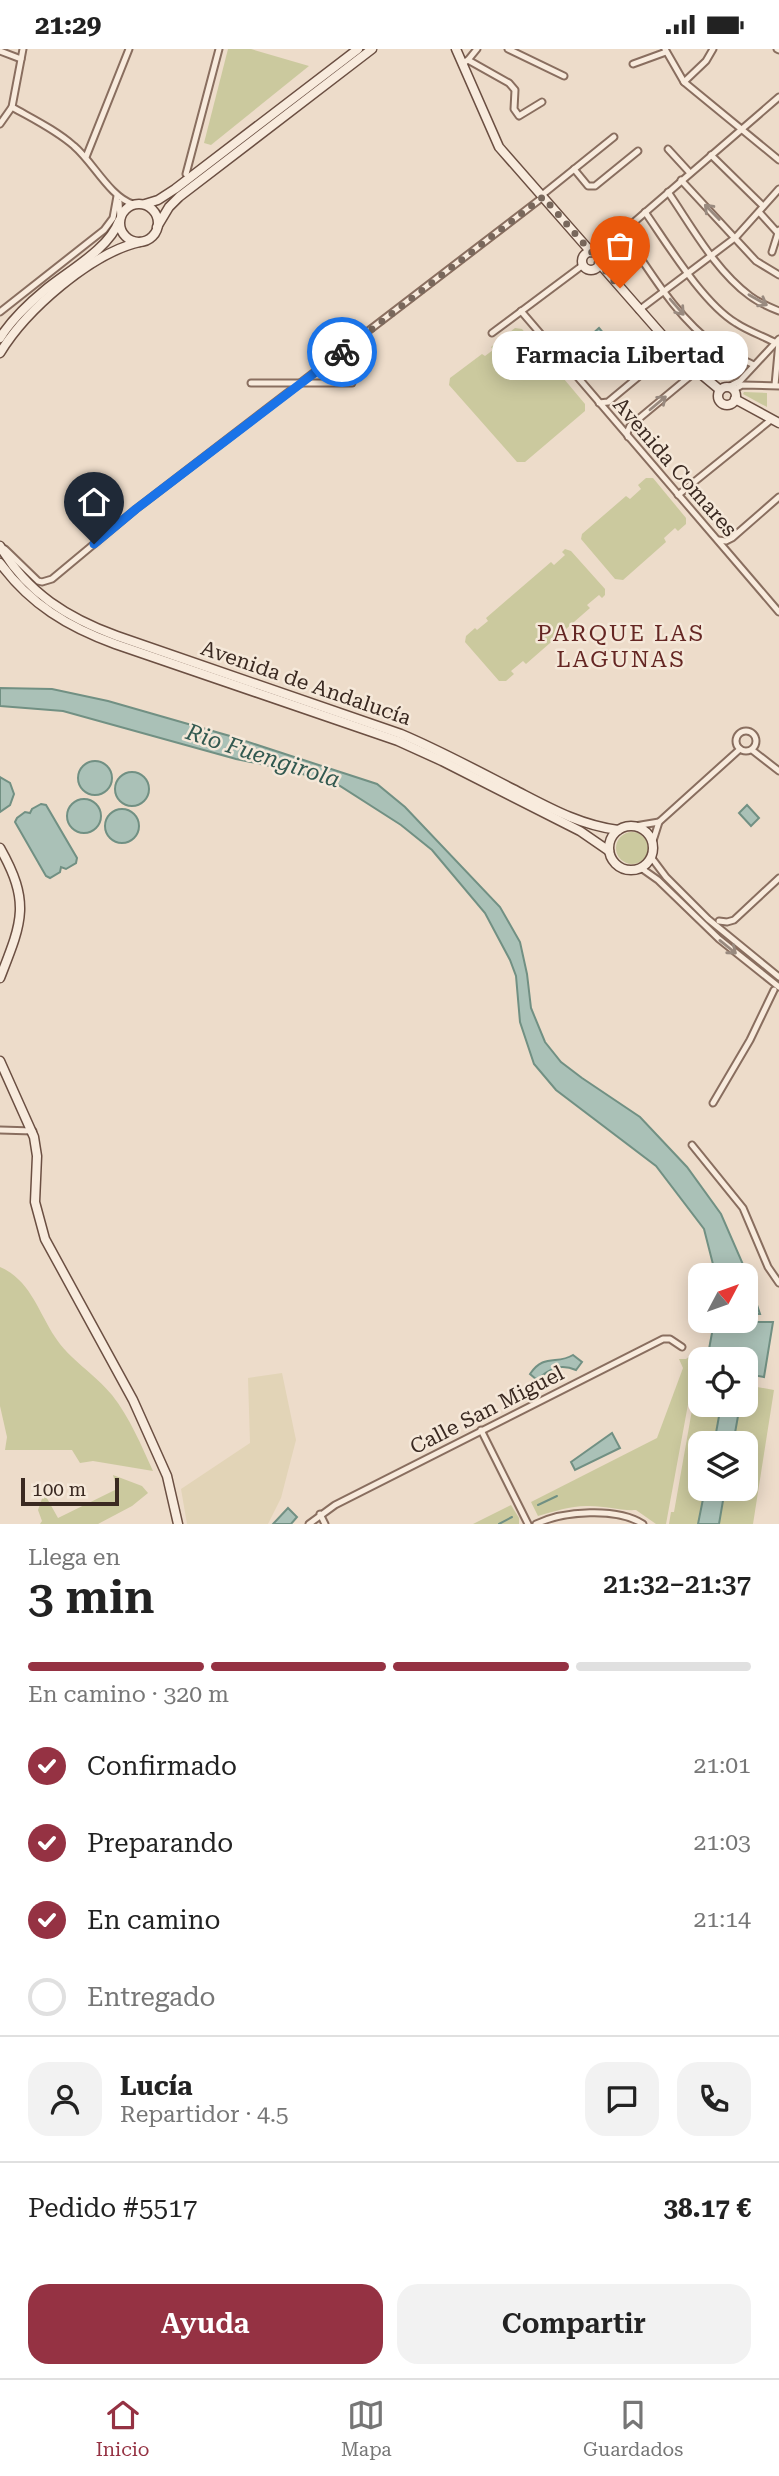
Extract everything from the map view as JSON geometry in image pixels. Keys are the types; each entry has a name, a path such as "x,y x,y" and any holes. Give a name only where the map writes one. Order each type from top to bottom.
{"street":[{"path":"0,124 12,107 23,49"},
{"path":"86,157 130,49"},
{"path":"186,174 219,49"},
{"path":"145,205 175,190 358,49"},
{"path":"0,353 26,317 50,296 107,254 151,237 169,207 179,197 372,49"},
{"path":"449,49 465,62 509,83 516,93 514,109 517,114 522,116 542,102"},
{"path":"456,49 465,62 499,147 695,372 727,389 735,399 775,421 678,495"},
{"path":"465,62 477,49"},
{"path":"508,49 564,76"},
{"path":"684,82 706,61 713,49"},
{"path":"633,64 665,50 684,82 779,160"},
{"path":"0,51 21,59"},
{"path":"492,333 583,265 584,255 594,253 623,232 779,97"},
{"path":"12,107 53,130 86,157 117,195 154,211 157,227"},
{"path":"0,545 38,581 52,579 136,509 302,383 614,137"},
{"path":"668,149 690,173"},
{"path":"574,169 588,186 594,187 638,151"},
{"path":"711,155 761,209 778,232 772,252"},
{"path":"681,180 757,261 779,275"},
{"path":"639,310 736,237 779,189"},
{"path":"668,192 712,256 738,286 753,298 779,311"},
{"path":"117,195 125,236 140,242"},
{"path":"0,312 104,230 113,218 117,195"},
{"path":"0,338 34,299 116,232 125,209 133,204"},
{"path":"645,212 688,274 736,323 778,341"},
{"path":"623,232 664,291 699,333 718,348 754,366"},
{"path":"583,265 591,269 599,263"},
{"name":"Avenida Comares","path":"521,311 779,612"},
{"path":"735,399 731,403 723,404 718,397 740,381 778,341"},
{"path":"727,389 743,385 777,386 778,341"},
{"path":"599,403 608,403 673,348"},
{"path":"628,437 630,426 695,372"},
{"path":"251,383 352,383"},
{"path":"717,540 726,541 732,538 779,496"},
{"name":"Avenida de Andalucía","path":"0,545 15,570 37,592 80,621 401,733 446,753 570,819 618,830"},
{"name":"Avenida de Andalucía","path":"0,563 31,598 74,628 398,741 580,831 609,851"},
{"path":"747,731 753,733 756,745 752,750 746,752 740,749 736,743 738,736 747,731"},
{"path":"740,749 659,823 653,841 652,857 666,877 708,919 779,977"},
{"path":"752,750 779,771"},
{"path":"652,857 641,868 623,869 617,865 609,851 612,837 618,830 659,823"},
{"path":"635,826 647,832 653,841"},
{"path":"0,848 14,875 21,900 20,925 0,978"},
{"path":"641,868 658,880 776,989 713,1103"},
{"path":"719,921 734,920 779,878"},
{"path":"0,1061 33,1131 37,1156 35,1202 46,1239 125,1384 167,1476 178,1524"},
{"path":"0,1130 33,1131"},
{"path":"692,1145 743,1208 768,1268 779,1283"},
{"name":"Calle San Miguel","path":"309,1524 320,1514 663,1339 670,1339 682,1347"},
{"path":"481,1430 528,1524"},
{"path":"536,1524 578,1512 624,1517 643,1524"},
{"path":"320,1514 325,1524"}],"shaded area":[{"path":"228,49 251,49 309,66 211,145 204,143"},
{"path":"515,328 522,329 585,404 585,411 525,462 517,462 449,385 450,378 482,354 485,356 493,350 491,347"},
{"path":"767,393 767,407 743,394"},
{"path":"646,478 653,478 686,518 686,524 678,531 675,528 664,538 666,542 623,580 615,579 581,539 582,534 626,496 630,499 641,489 638,485"},
{"path":"565,549 571,551 605,589 605,595 602,598 599,595 587,605 590,608 526,664 523,661 511,671 514,674 506,681 499,681 465,642 466,636 488,621 486,618 551,562 554,565 565,555 562,552"},
{"path":"632,832 643,837 648,848 643,859 632,864 621,859 616,848 621,837"},
{"path":"0,1267 26,1288 61,1345 112,1395 130,1422 153,1471 93,1461 80,1463 72,1450 5,1450 7,1437 0,1406"},
{"path":"688,1358 688,1404 666,1524 656,1524 636,1510 596,1506 571,1507 538,1516 531,1502 657,1438 683,1368 679,1359"},
{"path":"282,1373 296,1440 281,1498 268,1524 187,1524 181,1489 250,1443 248,1378"},
{"path":"758,1387 774,1390 758,1492 758,1431 735,1431 738,1417 758,1417"},
{"path":"691,1417 719,1417 716,1431 688,1431"},
{"path":"688,1433 688,1501 703,1501 698,1524 669,1524 671,1512 674,1512"},
{"path":"113,1475 142,1486 148,1493 132,1506 98,1524 40,1524 42,1521 38,1510 44,1493 58,1518 117,1489"},
{"path":"723,1501 757,1501 753,1524 719,1524"},
{"path":"511,1505 519,1518 519,1524 473,1524"}],"water":[{"path":"599,328 610,341 608,344 613,350 607,355 597,339 595,341 590,336"},
{"name":"Rio Fuengirola","path":"0,688 52,689 108,701 230,736 377,784 405,807 500,907 520,942 531,1008 545,1042 561,1062 640,1117 687,1167 721,1214 742,1263 713,1263 704,1229 656,1166 556,1090 534,1064 520,1022 516,976 485,913 432,850 401,825 340,786 290,770 236,759 63,711 0,706"},
{"path":"95,761 107,766 112,778 107,790 95,795 83,790 78,778 83,766"},
{"path":"132,772 144,777 149,789 144,801 132,806 120,801 115,789 120,777"},
{"path":"0,777 10,783 14,794 10,805 0,812"},
{"path":"84,799 96,804 101,816 96,828 84,833 72,828 67,816 72,804"},
{"path":"41,804 46,805 77,858 76,863 66,869 61,867 60,872 50,878 46,876 15,822 25,812 30,813"},
{"path":"747,805 759,818 751,826 739,813"},
{"path":"122,809 134,814 139,826 134,838 122,843 110,838 105,826 110,814"},
{"path":"758,1322 773,1322 764,1377 758,1376 758,1347 709,1347 712,1333 758,1333"},
{"path":"573,1355 582,1362 576,1370 555,1368 537,1380 530,1374 546,1361"},
{"path":"719,1417 738,1417 735,1431 716,1431"},
{"path":"612,1433 620,1448 575,1470 571,1462"},
{"path":"703,1501 723,1501 719,1524 698,1524"},
{"path":"288,1508 297,1517 291,1524 273,1524"}],"waterway":[{"path":"538,1505 557,1496"},
{"path":"499,1524 512,1517"}],"way so far":[{"path":"342,352 543,197 591,252 597,254 599,263 620,288"}],"place":[{"name":"Farmacia Libertad","path":"620,288"}],"district":[{"name":"PARQUE LAS LAGUNAS","path":"621,646"}],"route":[{"path":"94,544 342,352"}]}
